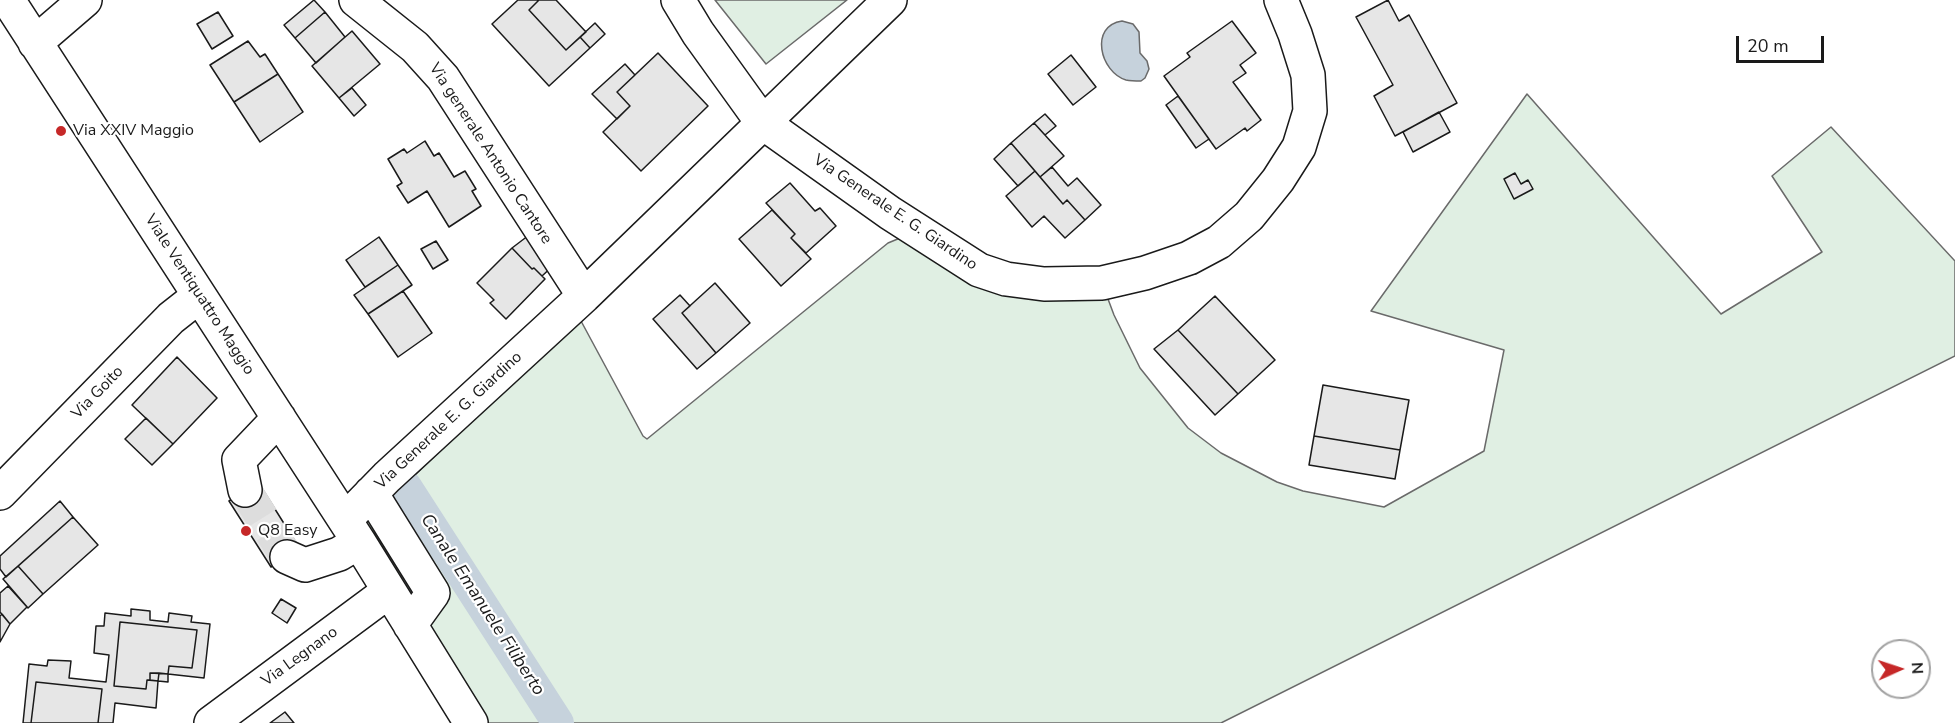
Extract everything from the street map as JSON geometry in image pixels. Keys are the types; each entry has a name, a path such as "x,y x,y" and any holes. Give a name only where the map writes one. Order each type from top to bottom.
{"street":[{"name":"Viale Ventiquattro Maggio","path":"8,0 352,531 471,723"},
{"path":"35,42 85,0"},
{"name":"Via generale Antonio Cantore","path":"356,0 415,47 443,78 584,296"},
{"name":"Via Generale E. G. Giardino","path":"678,0 698,33 762,122 890,213 979,270 1006,279 1044,284 1102,283 1145,273 1189,258 1219,242 1249,216 1278,180 1299,147 1310,111 1308,75 1281,0"},
{"name":"Via Generale E. G. Giardino","path":"287,557 305,565 339,554 371,493 584,296 890,0"},
{"name":"Via Goito","path":"0,493 171,318 199,296"},
{"path":"245,490 239,460 279,418"},
{"path":"371,493 433,592 410,625"},
{"name":"Via Legnano","path":"211,723 389,591"}],"green space":[{"path":"715,0 847,0 766,64"},
{"path":"1527,94 1721,314 1822,252 1772,176 1831,127 1955,261 1955,356 1221,723 471,723 345,520 387,477 414,476 574,323 581,321 643,436 647,439 888,243 917,231 979,270 1102,283 1114,315 1140,368 1188,428 1221,453 1277,482 1303,491 1384,507 1484,451 1504,350 1371,311"}],"shaded area":[{"path":"1122,21 1133,24 1139,32 1140,53 1147,61 1149,69 1141,81 1126,80 1117,75 1105,59 1102,40 1105,31"}],"building":[{"path":"314,0 325,12 295,38 284,25"},
{"path":"518,0 539,0 529,10 566,50 580,37 590,48 549,86 492,24"},
{"path":"539,0 556,0 586,32 566,50 529,10"},
{"path":"1388,0 1399,21 1409,15 1457,103 1395,136 1374,96 1393,85 1356,17"},
{"path":"218,12 233,36 212,49 197,24"},
{"path":"325,12 345,37 316,63 295,38"},
{"path":"1232,21 1256,53 1240,65 1246,73 1233,82 1261,120 1247,131 1245,128 1216,149 1164,76 1190,57 1187,53"},
{"path":"595,23 605,34 590,48 580,37"},
{"path":"352,31 380,64 339,98 312,66"},
{"path":"248,41 260,57 265,54 278,74 234,102 210,65"},
{"path":"658,53 708,106 641,171 603,132 630,106 617,92"},
{"path":"1071,55 1096,87 1073,105 1048,74"},
{"path":"625,64 635,75 617,92 630,106 617,119 592,94"},
{"path":"278,74 303,112 260,142 234,102"},
{"path":"352,88 366,105 354,116 339,98"},
{"path":"1178,96 1209,139 1196,148 1166,105"},
{"path":"1439,112 1450,132 1413,152 1403,132"},
{"path":"1045,114 1056,126 1045,135 1034,123"},
{"path":"1034,123 1064,156 1040,177 1011,143"},
{"path":"425,141 434,156 439,153 454,177 465,171 476,189 472,191 481,206 449,227 427,191 408,203 397,186 402,183 388,159 404,149 407,153"},
{"path":"1011,143 1035,171 1018,186 994,159"},
{"path":"1052,167 1068,186 1077,178 1101,205 1085,220 1067,200 1063,204 1040,177"},
{"path":"1035,171 1063,204 1067,200 1085,220 1065,238 1044,216 1032,227 1006,196"},
{"path":"1515,173 1521,184 1528,180 1533,189 1514,199 1504,179"},
{"path":"790,183 815,211 820,208 836,226 806,253 791,238 795,234 766,203"},
{"path":"772,210 795,234 791,238 811,259 781,286 739,239"},
{"path":"533,232 557,262 542,276 512,248"},
{"path":"379,237 398,265 365,287 346,260"},
{"path":"436,241 448,260 433,269 421,249"},
{"path":"512,248 545,279 506,319 490,303 494,300 477,283"},
{"path":"398,265 412,285 368,314 354,295"},
{"path":"715,283 750,323 716,353 682,313"},
{"path":"403,291 432,333 398,357 368,314"},
{"path":"680,295 690,306 682,313 716,353 697,369 653,319"},
{"path":"1215,296 1275,360 1238,394 1178,330"},
{"path":"1178,330 1238,394 1215,415 1154,349"},
{"path":"177,357 217,398 173,444 132,405"},
{"path":"1323,385 1409,400 1400,450 1314,436"},
{"path":"146,418 173,444 152,465 125,439"},
{"path":"1314,436 1400,450 1395,479 1309,465"},
{"path":"258,482 300,549 271,567 229,501"},
{"path":"60,501 73,517 6,577 0,569 0,556"},
{"path":"73,517 98,545 43,594 18,566"},
{"path":"18,566 43,594 28,608 3,579"},
{"path":"8,586 27,607 10,624 0,612 0,593"},
{"path":"281,599 296,608 287,623 272,613"},
{"path":"131,609 150,611 150,620 168,622 169,613 192,616 191,622 210,624 204,678 168,674 169,666 192,668 197,630 120,622 114,686 146,689 147,680 158,681 156,708 115,703 113,723 98,723 102,689 36,682 31,723 23,723 29,664 47,666 48,660 71,661 69,678 106,682 109,655 94,653 96,626 104,626 105,613 131,616"},
{"path":"2,614 10,624 0,642 0,616"},
{"path":"120,622 197,630 192,668 169,666 168,674 150,673 146,689 114,686"},
{"path":"150,673 159,673 158,681 150,680"},
{"path":"159,673 168,674 168,682 158,681"},
{"path":"36,682 102,689 98,723 31,723"},
{"path":"285,712 294,723 270,723"}],"waterway":[{"name":"Canale Emanuele Filiberto","path":"406,487 558,723"}],"tunnel":[{"path":"245,490 287,557"}],"place":[{"name":"Via XXIV Maggio","path":"61,131"},
{"name":"Q8 Easy","path":"246,531"}]}
